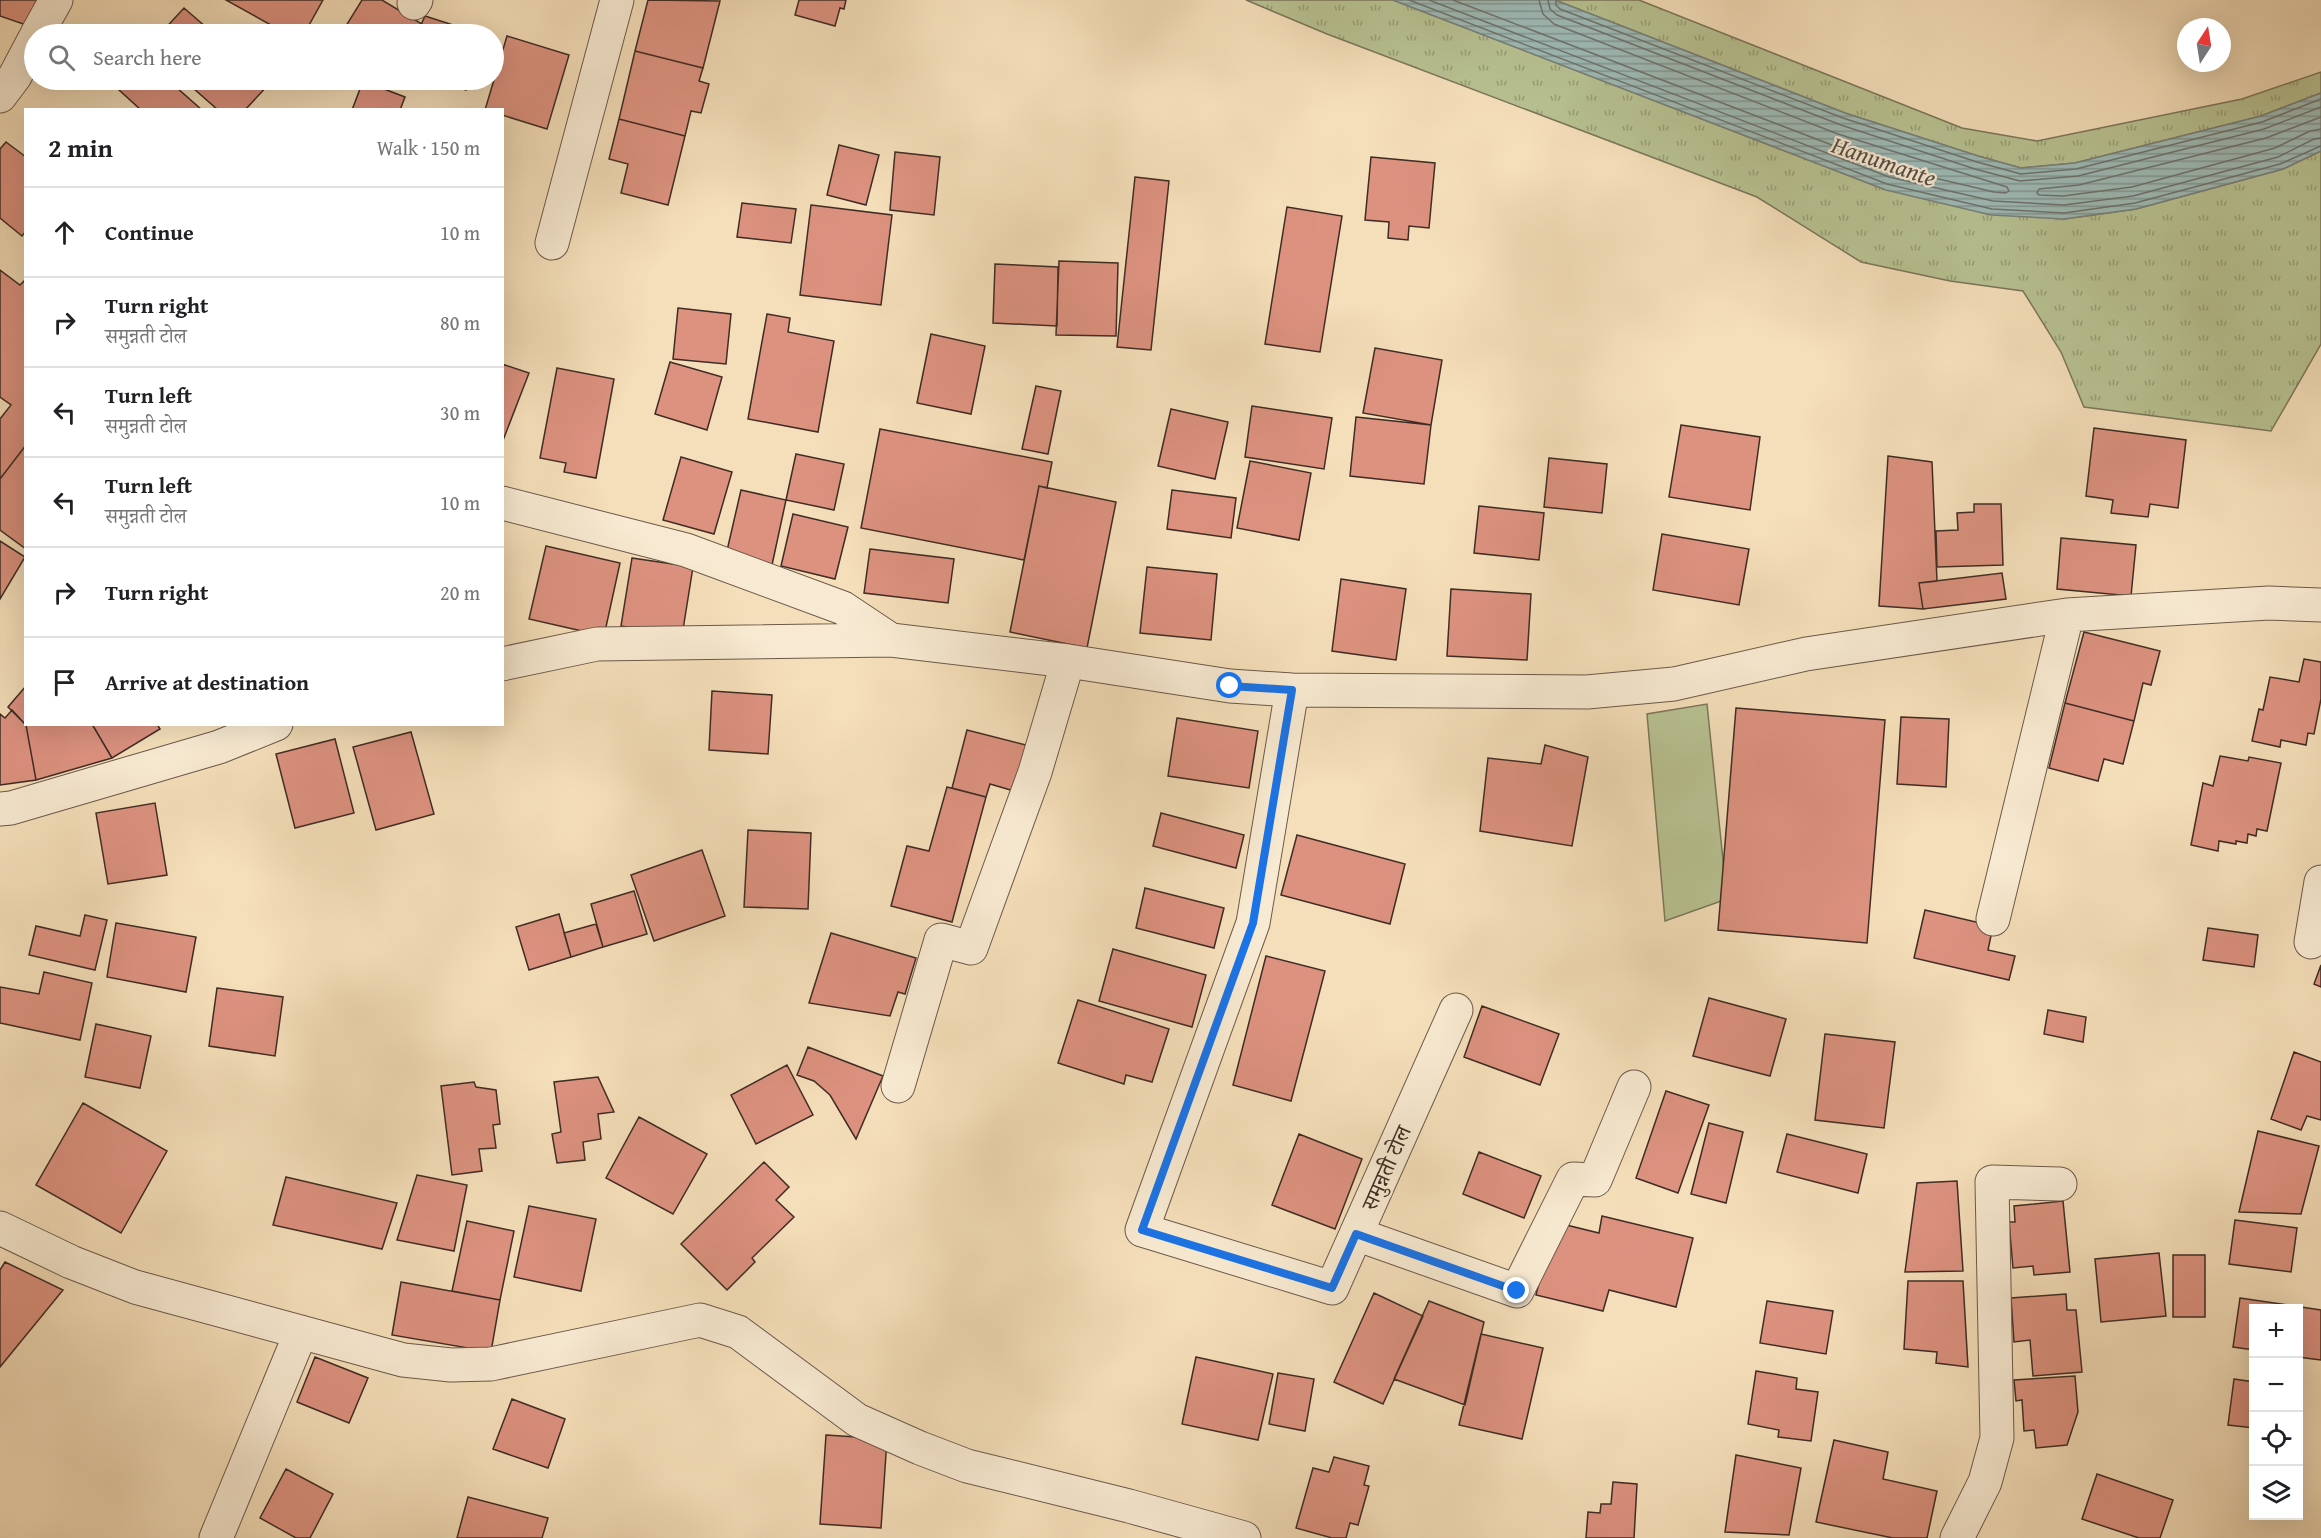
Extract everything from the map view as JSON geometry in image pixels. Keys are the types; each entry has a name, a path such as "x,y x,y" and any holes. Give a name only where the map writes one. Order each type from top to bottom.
{"street":[{"path":"43,24 56,0"},
{"path":"552,243 618,0"},
{"path":"5,80 24,54"},
{"path":"504,504 686,550 843,608 891,640"},
{"path":"504,664 597,644 891,640 1068,661 1230,686 1292,690 1598,691 1674,684 1806,654 2067,615 2269,603 2321,605"},
{"path":"1993,918 2067,615"},
{"path":"898,1086 940,940 971,948 1035,772 1068,661"},
{"name":"समुन्नती टोल","path":"1292,690 1253,923 1142,1230 1332,1288 1456,1010"},
{"path":"0,809 11,808 219,747 271,726"},
{"path":"2311,942 2321,882"},
{"path":"1356,1234 1517,1291 1573,1179 1594,1180 1634,1087"},
{"path":"1957,1538 1985,1482 1997,1438 1992,1182 2060,1184"},
{"path":"0,1227 71,1262 135,1287 403,1360 451,1365 491,1364 700,1320 738,1332 857,1420 920,1448 967,1466 1130,1506 1244,1538"},
{"path":"216,1538 301,1332"}],"green space":[{"path":"1246,0 1393,0 1881,188 2064,219 2136,209 2283,169 2321,151 2321,344 2271,431 2084,407 2061,352 2023,291 1950,281 1861,262 1757,197 1327,34"},
{"path":"1555,0 1639,0 1962,128 2037,141 2242,99 2321,72 2321,93 2261,116 2075,163 2021,168 1845,113"},
{"path":"1707,704 1727,899 1665,921 1647,714"}],"water":[{"name":"Hanumante","path":"1393,0 1555,0 1845,113 2021,168 2075,163 2261,116 2321,93 2321,151 2283,169 2136,209 2064,219 1991,215 1886,190"}],"building":[{"path":"0,0 45,0 36,24 24,24 0,16"},
{"path":"226,0 323,0 310,24 269,24"},
{"path":"362,0 382,0 422,24 347,24"},
{"path":"648,0 720,1 703,68 635,51"},
{"path":"799,0 846,0 844,9 840,8 835,26 795,15"},
{"path":"184,8 202,24 169,24"},
{"path":"425,16 450,24 421,24"},
{"path":"507,36 569,55 547,129 504,116 504,108 486,108 491,90 504,90 504,46"},
{"path":"635,51 703,68 699,81 709,84 701,113 691,111 685,136 619,119"},
{"path":"119,90 179,90 200,108 139,108"},
{"path":"195,90 263,90 247,108 216,108"},
{"path":"360,90 387,90 405,97 401,108 353,108"},
{"path":"619,119 685,136 668,205 621,193 628,164 609,159"},
{"path":"6,142 24,156 24,234 22,236 0,218 0,149"},
{"path":"839,145 879,155 866,205 827,195"},
{"path":"895,152 940,157 934,215 890,210"},
{"path":"1371,157 1435,163 1429,228 1409,226 1408,240 1388,238 1389,222 1365,220"},
{"path":"1135,177 1169,181 1151,350 1117,347"},
{"path":"742,203 796,209 791,243 737,237"},
{"path":"811,205 892,215 881,305 800,295"},
{"path":"1287,207 1342,216 1320,352 1265,344"},
{"path":"1059,261 1118,263 1116,336 1056,335"},
{"path":"995,264 1058,267 1057,326 993,323"},
{"path":"0,270 20,285 24,281 24,448 0,479 0,419 11,405 0,397"},
{"path":"678,308 731,314 726,364 673,359"},
{"path":"767,314 790,318 788,332 834,341 818,432 748,419"},
{"path":"931,334 985,346 971,414 917,403"},
{"path":"1375,348 1442,360 1431,425 1363,413"},
{"path":"670,362 722,377 707,430 655,414"},
{"path":"504,365 529,373 504,438"},
{"path":"557,368 614,379 596,478 564,472 566,463 540,458"},
{"path":"1036,386 1061,391 1048,454 1022,449"},
{"path":"1252,406 1332,418 1324,469 1245,457"},
{"path":"1171,409 1228,422 1215,479 1158,466"},
{"path":"1356,417 1431,425 1424,484 1350,476"},
{"path":"1681,425 1760,437 1750,510 1669,497"},
{"path":"2094,428 2186,440 2178,508 2150,504 2148,517 2111,513 2113,500 2086,496"},
{"path":"880,429 1052,462 1047,488 1039,486 1024,560 861,528"},
{"path":"24,448 24,548 0,530 0,479"},
{"path":"796,454 844,464 834,510 786,500"},
{"path":"1888,456 1932,462 1937,581 1919,583 1923,609 1879,606"},
{"path":"681,457 732,472 714,534 663,520"},
{"path":"1549,458 1607,464 1602,513 1544,507"},
{"path":"1250,461 1311,473 1299,540 1237,528"},
{"path":"1039,486 1116,502 1087,648 1010,632"},
{"path":"741,490 786,500 772,565 726,555"},
{"path":"1172,490 1236,498 1231,538 1167,529"},
{"path":"1974,504 2001,504 2003,565 1937,567 1936,531 1958,530 1957,513 1974,512"},
{"path":"1479,506 1544,513 1539,560 1474,553"},
{"path":"793,514 848,527 835,579 781,566"},
{"path":"1662,534 1749,549 1739,605 1653,590"},
{"path":"2061,538 2136,545 2131,596 2057,589"},
{"path":"0,541 24,556 24,559 0,599"},
{"path":"546,546 620,563 604,636 529,619"},
{"path":"870,549 954,559 948,603 864,593"},
{"path":"632,558 693,567 682,636 621,626"},
{"path":"1147,567 1217,574 1211,640 1140,633"},
{"path":"2002,573 2006,599 1923,609 1919,583"},
{"path":"1341,579 1406,589 1396,660 1332,651"},
{"path":"1451,589 1531,594 1527,660 1447,656"},
{"path":"2084,632 2160,651 2151,685 2143,683 2134,721 2065,703"},
{"path":"2304,659 2321,662 2321,699 2314,734 2308,733 2306,745 2281,740 2280,747 2252,741 2259,709 2263,710 2270,677 2299,682"},
{"path":"24,688 24,723 8,707"},
{"path":"712,691 772,695 768,754 709,750"},
{"path":"2065,703 2134,721 2123,764 2104,759 2098,781 2049,768"},
{"path":"1736,708 1885,720 1867,943 1718,930"},
{"path":"12,710 26,726 36,780 0,785 0,714 5,718"},
{"path":"1901,717 1949,719 1946,787 1897,784"},
{"path":"1177,718 1258,731 1249,788 1168,776"},
{"path":"26,726 93,726 112,758 36,780"},
{"path":"93,726 158,726 160,729 112,758"},
{"path":"967,730 1026,745 1014,791 990,784 986,797 952,788"},
{"path":"411,732 434,814 376,830 353,747"},
{"path":"335,739 354,813 295,828 276,754"},
{"path":"1545,745 1588,757 1572,846 1480,831 1488,758 1541,764"},
{"path":"2220,756 2248,761 2249,757 2281,763 2267,831 2257,829 2256,836 2248,834 2247,843 2219,841 2218,851 2191,845 2203,783 2213,786"},
{"path":"947,787 986,797 952,922 891,906 907,846 929,851"},
{"path":"155,803 167,875 108,884 96,813"},
{"path":"1161,813 1244,835 1236,868 1153,846"},
{"path":"748,830 811,833 808,909 744,907"},
{"path":"1297,835 1405,864 1390,924 1281,895"},
{"path":"702,850 725,916 654,941 631,875"},
{"path":"1145,888 1224,908 1214,948 1136,928"},
{"path":"634,891 647,934 603,947 591,904"},
{"path":"1925,910 1993,926 1988,950 2015,956 2009,980 1914,958"},
{"path":"559,914 571,957 529,970 516,927"},
{"path":"85,915 107,920 95,970 29,955 36,926 80,936"},
{"path":"116,923 196,937 186,992 107,977"},
{"path":"596,924 603,947 571,957 564,933"},
{"path":"2208,928 2258,935 2254,967 2203,960"},
{"path":"831,933 916,958 905,994 898,992 890,1016 809,1003"},
{"path":"1113,949 1206,975 1192,1027 1099,1001"},
{"path":"1266,956 1325,971 1291,1101 1233,1085"},
{"path":"2321,965 2321,987 2314,984"},
{"path":"44,972 92,983 80,1040 0,1023 0,987 39,994"},
{"path":"217,988 283,997 275,1056 209,1046"},
{"path":"1709,998 1786,1019 1770,1076 1693,1056"},
{"path":"1078,1000 1169,1029 1152,1082 1126,1075 1124,1084 1058,1063"},
{"path":"1482,1006 1559,1034 1540,1085 1464,1057"},
{"path":"2048,1010 2086,1017 2083,1042 2044,1034"},
{"path":"96,1024 151,1036 140,1088 85,1077"},
{"path":"1825,1034 1895,1042 1884,1128 1815,1120"},
{"path":"808,1047 883,1076 856,1139 830,1095 814,1081 797,1075"},
{"path":"2294,1052 2321,1062 2321,1120 2307,1116 2301,1130 2271,1119"},
{"path":"787,1065 813,1115 756,1144 731,1095"},
{"path":"598,1077 614,1112 598,1114 601,1139 583,1142 585,1160 557,1163 552,1134 561,1132 554,1082"},
{"path":"474,1082 476,1087 496,1090 500,1124 493,1125 496,1148 479,1149 482,1171 452,1175 441,1086"},
{"path":"1666,1091 1709,1105 1678,1193 1636,1178"},
{"path":"83,1103 167,1151 121,1233 36,1185"},
{"path":"639,1117 707,1154 673,1214 606,1178"},
{"path":"1709,1123 1743,1132 1726,1203 1691,1194"},
{"path":"2258,1131 2319,1146 2301,1214 2239,1212"},
{"path":"1299,1134 1362,1159 1335,1229 1272,1205"},
{"path":"1787,1134 1867,1154 1858,1193 1777,1172"},
{"path":"1479,1152 1541,1176 1524,1218 1463,1194"},
{"path":"764,1162 789,1187 776,1200 794,1217 752,1258 755,1262 727,1290 681,1244"},
{"path":"417,1175 467,1185 454,1251 397,1240"},
{"path":"286,1177 397,1203 382,1249 273,1225"},
{"path":"1957,1181 1963,1271 1905,1272 1917,1183"},
{"path":"2063,1201 2070,1272 2034,1275 2033,1266 2013,1268 2009,1222 2015,1222 2014,1206"},
{"path":"529,1206 596,1219 581,1291 514,1277"},
{"path":"1602,1216 1693,1238 1676,1307 1609,1290 1603,1311 1536,1295 1554,1222 1599,1233"},
{"path":"2235,1220 2297,1228 2291,1272 2229,1264"},
{"path":"467,1221 514,1231 500,1300 452,1291"},
{"path":"2159,1253 2166,1316 2101,1322 2095,1259"},
{"path":"2173,1255 2205,1255 2205,1317 2173,1317"},
{"path":"5,1262 63,1290 0,1367 0,1270"},
{"path":"1908,1281 1963,1281 1968,1367 1936,1363 1937,1352 1904,1349"},
{"path":"401,1282 500,1300 491,1352 392,1335"},
{"path":"1374,1293 1423,1316 1383,1404 1334,1382"},
{"path":"2066,1294 2067,1310 2076,1310 2082,1372 2033,1376 2030,1340 2014,1342 2011,1298"},
{"path":"2240,1298 2280,1304 2249,1304 2249,1349 2233,1347"},
{"path":"1429,1301 1484,1322 1465,1405 1394,1379"},
{"path":"1767,1301 1833,1311 1826,1354 1760,1343"},
{"path":"2303,1307 2321,1310 2321,1360 2303,1358"},
{"path":"1481,1334 1543,1348 1522,1439 1459,1425"},
{"path":"315,1357 368,1378 349,1423 297,1402"},
{"path":"1196,1357 1273,1374 1258,1440 1182,1424"},
{"path":"1756,1371 1797,1378 1796,1389 1818,1392 1811,1441 1778,1437 1779,1430 1748,1424"},
{"path":"1278,1373 1314,1379 1305,1431 1269,1424"},
{"path":"2075,1376 2078,1412 2067,1445 2036,1448 2034,1430 2024,1431 2022,1400 2016,1401 2014,1380"},
{"path":"2234,1379 2249,1381 2249,1427 2228,1425"},
{"path":"512,1399 565,1419 548,1468 493,1449"},
{"path":"826,1435 887,1439 881,1528 820,1524"},
{"path":"1834,1440 1888,1452 1883,1479 1937,1491 1927,1538 1893,1538 1816,1522"},
{"path":"1736,1455 1801,1468 1789,1535 1725,1532"},
{"path":"1334,1457 1369,1466 1364,1485 1369,1486 1358,1525 1350,1523 1346,1538 1332,1538 1296,1528 1313,1468 1329,1472"},
{"path":"286,1469 333,1494 310,1538 296,1538 260,1518"},
{"path":"2097,1474 2173,1500 2160,1538 2139,1538 2082,1519"},
{"path":"1613,1482 1637,1484 1634,1538 1586,1538 1588,1512 1600,1513 1601,1504 1611,1504"},
{"path":"468,1497 548,1518 542,1538 457,1538"}],"route":[{"path":"1230,686 1292,690 1253,923 1142,1230 1332,1288 1356,1234 1517,1291"}]}
